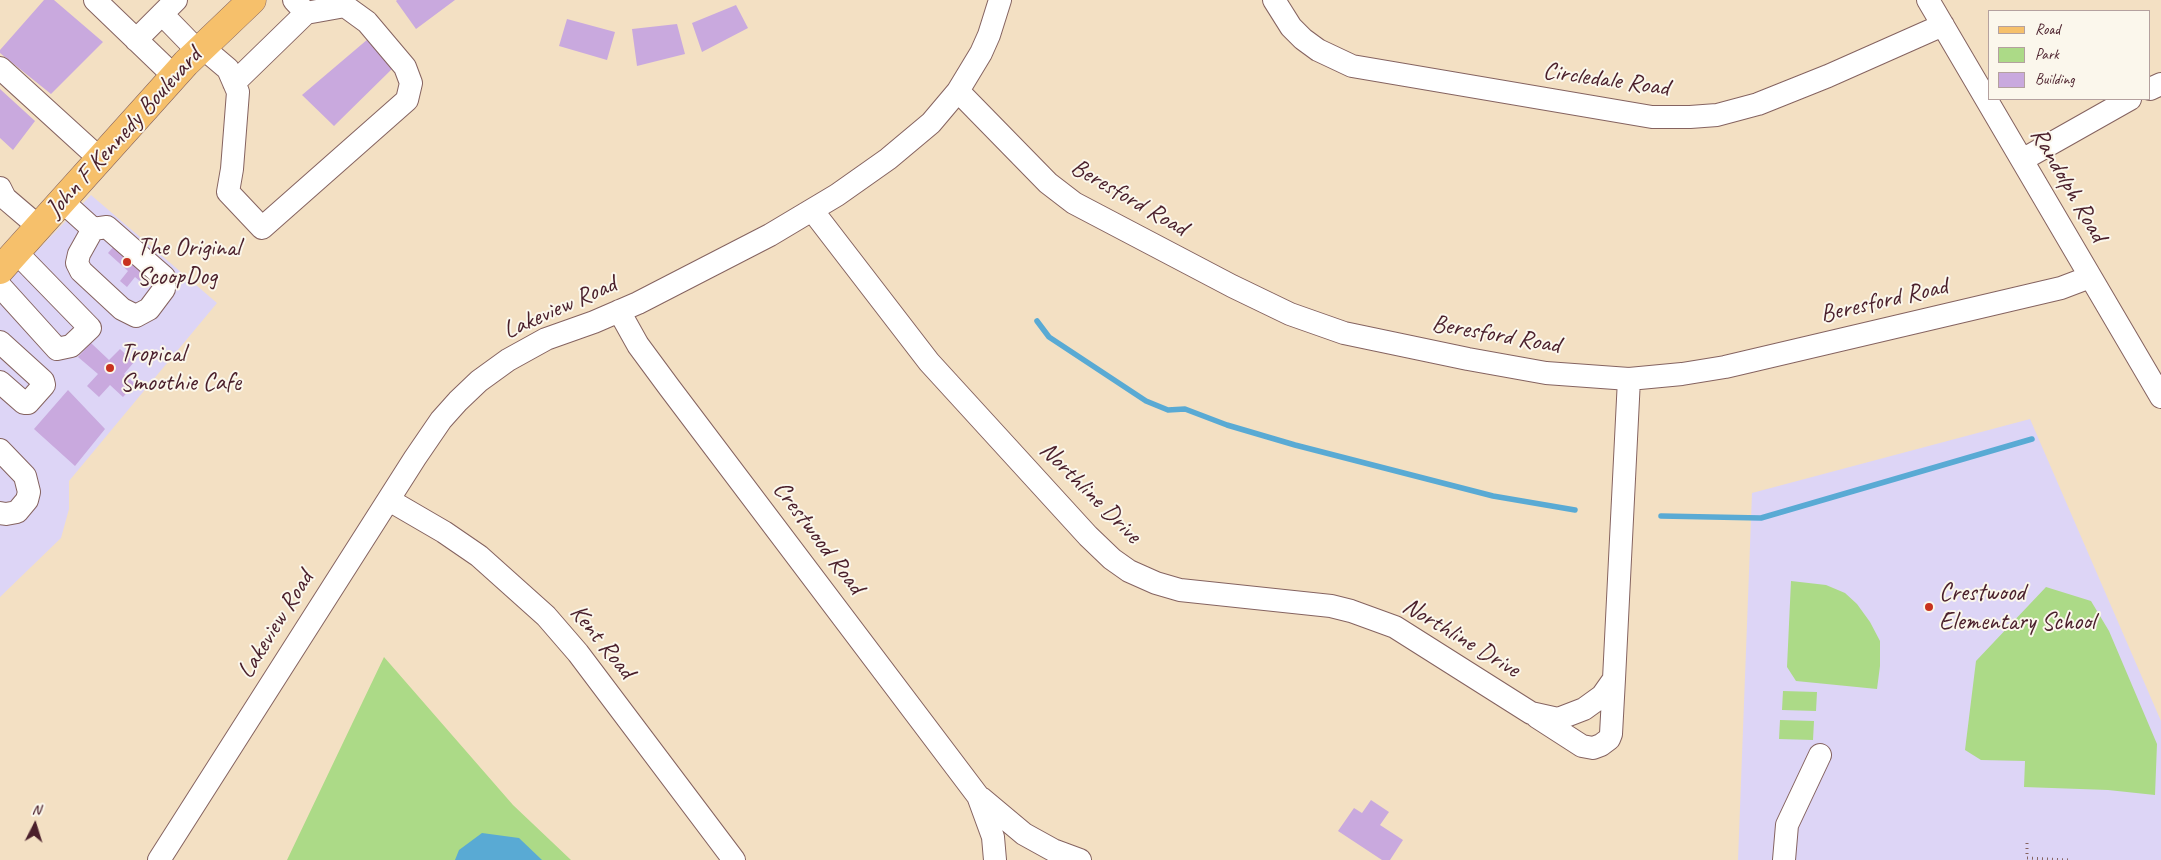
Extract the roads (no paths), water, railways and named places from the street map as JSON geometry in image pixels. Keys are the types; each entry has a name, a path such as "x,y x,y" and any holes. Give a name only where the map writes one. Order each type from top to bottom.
{"main road":[{"name":"John F Kennedy Boulevard","path":"8,261 174,76 243,3"}],"street":[{"path":"95,0 174,76"},
{"name":"Lakeview Road","path":"159,860 441,420 458,401 479,381 508,360 546,339 619,311 770,235 812,210 888,159 931,122 958,91 981,53 1000,0"},
{"name":"Circledale Road","path":"1274,0 1291,27 1303,38 1318,50 1352,66 1652,117 1690,117 1717,114 1758,104 1845,69 1943,25"},
{"name":"Randolph Road","path":"1928,0 2161,397"},
{"path":"136,40 169,7 200,49 228,69 234,84 238,92 232,169 228,192 262,228 407,100 411,83 405,67 367,22 345,6 300,7 234,84"},
{"path":"0,68 100,159"},
{"name":"Beresford Road","path":"958,91 1048,183 1074,203 1232,286 1290,314 1358,337 1554,374 1628,379 1682,374 1725,366 2061,288 2090,277"},
{"path":"2022,160 2128,100"},
{"path":"0,188 5,198 39,227"},
{"path":"62,201 93,230"},
{"name":"Northline Drive","path":"812,210 929,362 1088,536 1112,559 1129,570 1156,583 1180,590 1330,606 1351,611 1395,627 1582,746 1594,748 1609,739 1611,734 1628,379"},
{"path":"0,286 57,350 71,346 90,328 8,261"},
{"name":"Crestwood Road","path":"619,311 638,345 978,796 1024,834 1053,850 1080,860"},
{"path":"0,342 43,381 44,385 28,403 24,403 0,382"},
{"path":"0,450 25,476 29,492 27,500 16,512 0,513"},
{"name":"Kent Road","path":"389,500 444,532 478,556 507,579 546,616 578,653 734,860"},
{"name":"Northline Drive","path":"1530,713 1558,719 1570,716 1602,696 1614,679"},
{"path":"1784,860 1787,825 1820,755"},
{"name":"Crestwood Road","path":"978,796 993,837 995,860"}],"water":[{"path":"482,833 519,838 542,860 455,860 459,850"}],"waterway":[{"path":"1037,321 1049,337 1146,401 1168,410 1185,409 1227,425 1295,445 1493,496 1575,510"},
{"path":"1661,516 1761,518 2032,439"}],"place":[{"name":"The Original ScoopDog","path":"127,262"},
{"name":"Tropical Smoothie Cafe","path":"110,368"},
{"name":"Crestwood Elementary School","path":"1929,607"}]}
